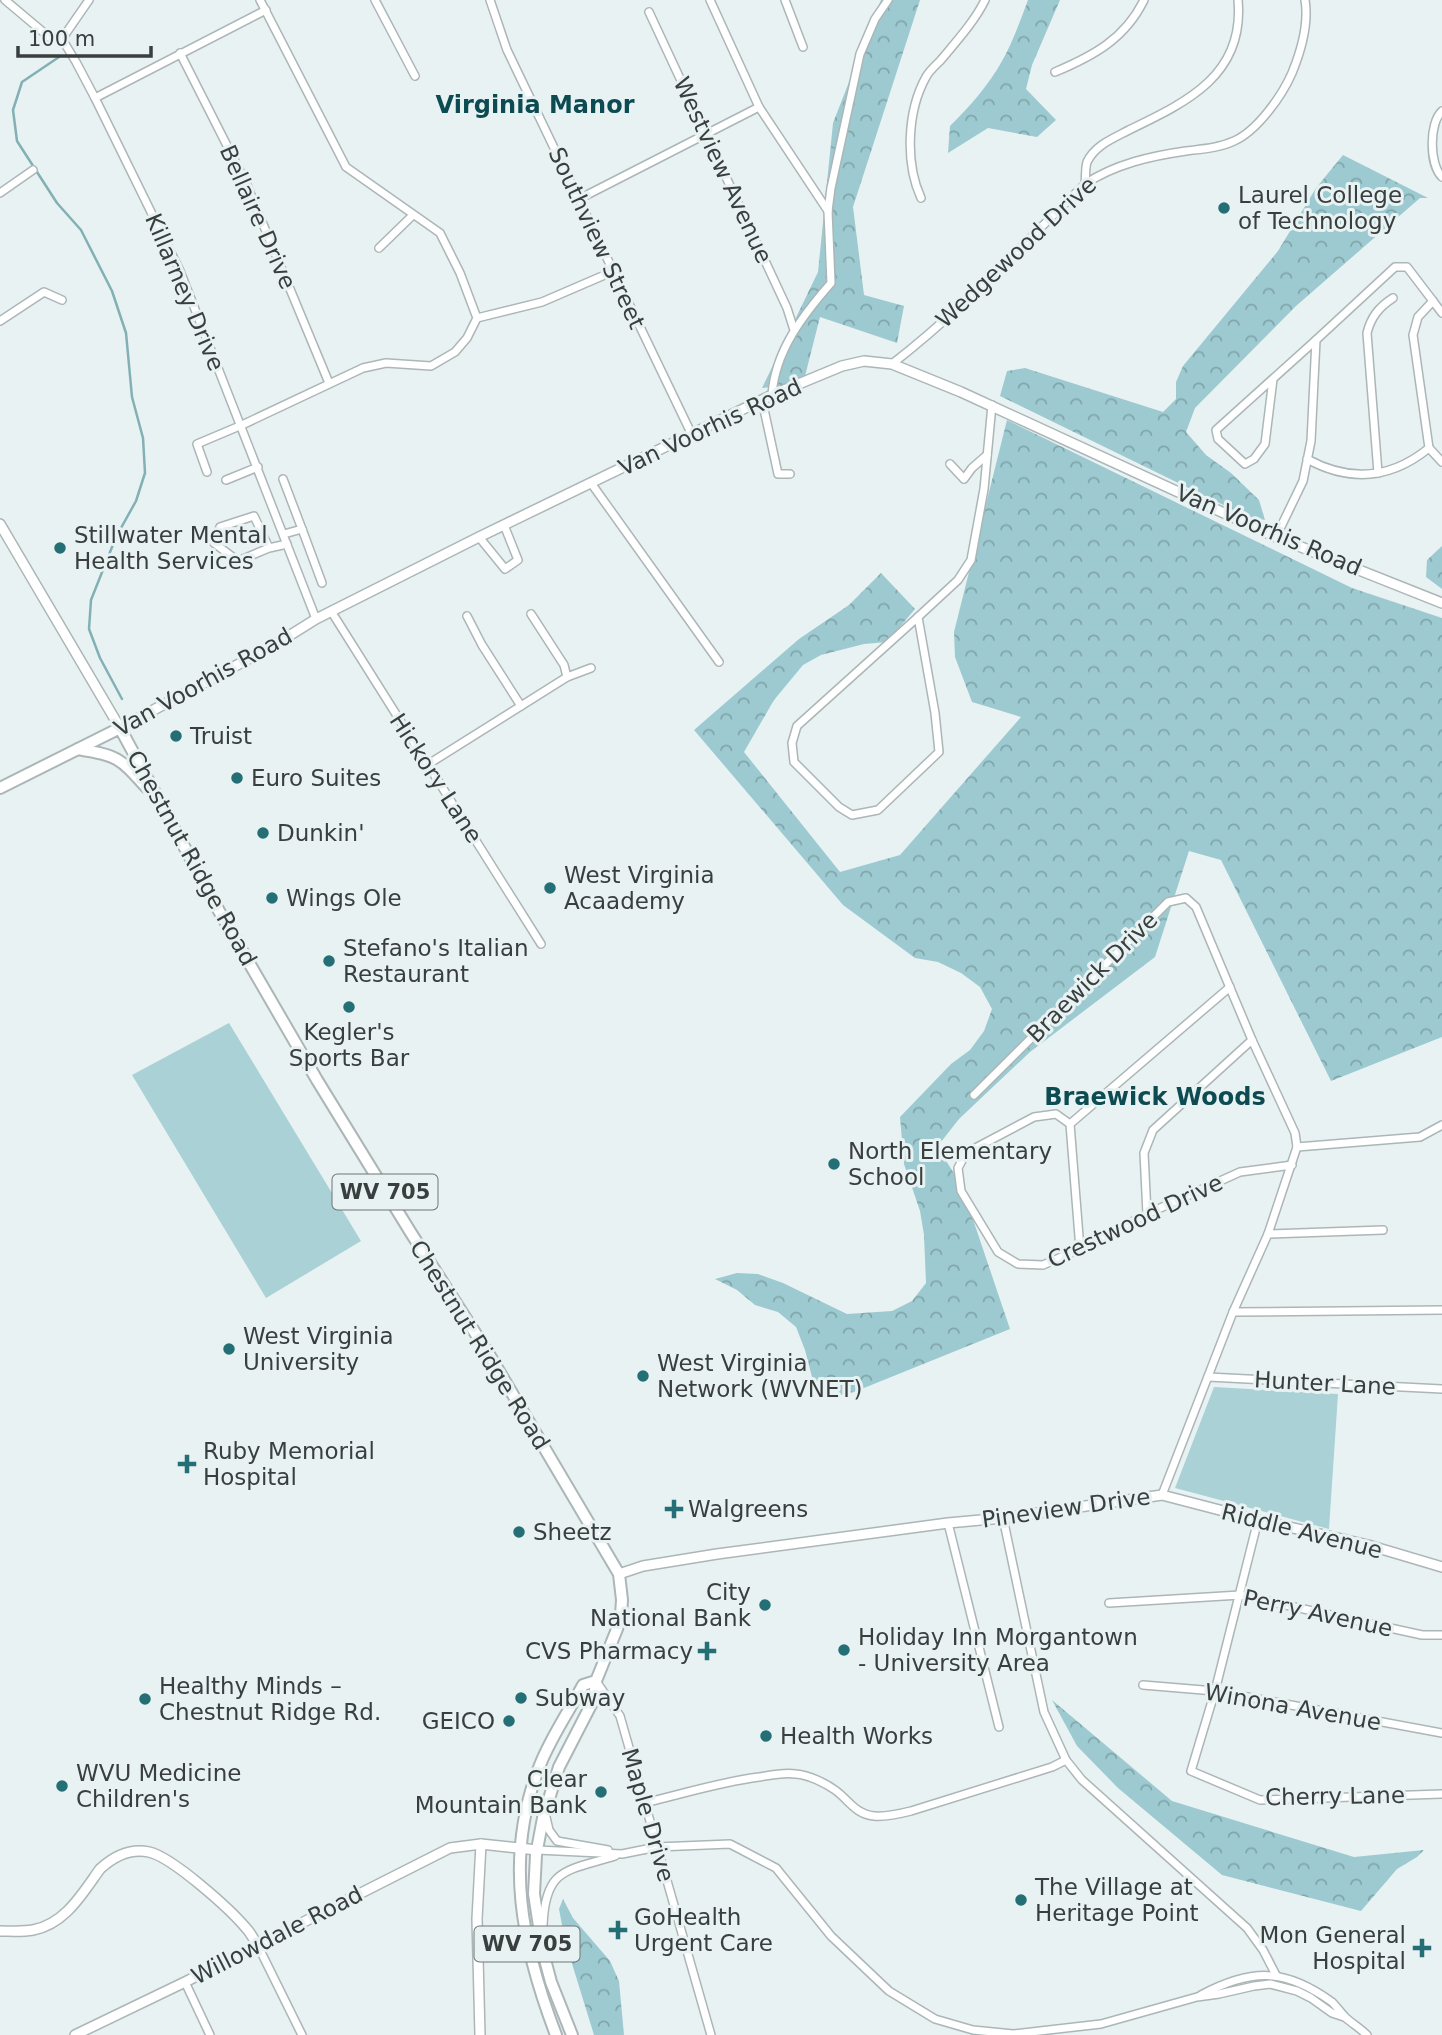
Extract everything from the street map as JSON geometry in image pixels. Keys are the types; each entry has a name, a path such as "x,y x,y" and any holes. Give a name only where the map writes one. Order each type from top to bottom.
{"main road":[{"name":"Van Voorhis Road","path":"0,788 120,728"},
{"name":"Chestnut Ridge Road","path":"120,728 219,911 333,1107 490,1356 619,1574 621,1615 596,1681 594,1699 559,1767 537,1850"},
{"path":"78,749 114,756 156,797"},
{"name":"Chestnut Ridge Road","path":"520,1849 529,1798 541,1763 583,1685 596,1681"},
{"name":"WV 705","path":"520,1849 520,1883 526,1939 540,1992 556,2035"},
{"name":"WV 705","path":"537,1850 534,1894 543,1952 551,1982 572,2035"}],"street":[{"name":"Killarney Drive","path":"5,0 49,37 61,39 95,98 180,271 316,619"},
{"path":"61,39 89,0"},
{"path":"207,472 197,444 363,368 386,363 430,366 455,352 467,338 477,318 460,273 440,233 346,167 260,0"},
{"path":"375,0 415,76"},
{"name":"Southview Street","path":"490,0 507,50 691,435"},
{"path":"710,0 759,107 828,211"},
{"path":"785,0 803,47"},
{"path":"772,395 775,375 794,330 831,283 828,211 860,54 875,19 888,0"},
{"path":"921,198 916,186 912,159 911,136 916,103 926,75 976,16 985,0"},
{"path":"1055,72 1100,50 1121,33 1144,0"},
{"path":"1085,184 1087,163 1098,148 1180,104 1210,82 1234,45 1240,20 1238,0"},
{"name":"Wedgewood Drive","path":"892,364 964,302 1085,184 1098,175 1119,166 1161,155 1223,145 1236,140 1253,127 1281,94 1296,63 1307,11 1305,0"},
{"path":"95,98 266,10"},
{"name":"Westview Avenue","path":"649,12 788,308 794,330"},
{"name":"Bellaire Drive","path":"180,53 246,183 329,383"},
{"path":"579,199 759,107"},
{"path":"1442,111 1436,117 1433,162 1442,177"},
{"path":"0,193 33,170"},
{"path":"379,248 413,215"},
{"path":"1273,379 1265,444 1254,460 1245,464 1218,439 1216,430 1395,268 1407,267 1442,313"},
{"path":"477,318 541,302 607,274"},
{"path":"0,321 44,292 62,300"},
{"path":"1378,473 1367,333 1377,311 1393,298"},
{"path":"1433,301 1422,310 1413,335 1429,447 1442,462"},
{"path":"1276,537 1303,481 1311,441 1316,340"},
{"name":"Van Voorhis Road","path":"120,728 331,611 480,537 772,395 842,366 864,361 892,364 992,405 1276,537 1442,603"},
{"path":"762,400 778,474 790,474"},
{"path":"918,617 939,752 878,810 852,815 839,807 794,762 792,743 797,726 958,580 971,560 984,489 992,405"},
{"path":"1307,459 1341,473 1364,475 1407,464 1429,447"},
{"path":"950,464 964,479 972,468 988,455"},
{"path":"226,480 258,467"},
{"path":"283,479 322,583"},
{"path":"591,483 719,662"},
{"path":"269,548 254,516 220,527 214,543 238,561 269,548 287,544"},
{"path":"0,524 120,728"},
{"path":"480,537 505,569 518,560 505,525"},
{"path":"284,534 302,529"},
{"name":"Hickory Lane","path":"331,611 541,944"},
{"path":"531,614 564,665 568,677"},
{"path":"467,616 521,706"},
{"path":"427,765 568,677 591,668"},
{"name":"Braewick Drive","path":"974,1095 1168,902 1186,898 1196,907 1295,1133 1297,1147"},
{"path":"1080,1249 1070,1124 1230,987"},
{"path":"1147,1214 1144,1153 1153,1130 1252,1040"},
{"name":"Crestwood Drive","path":"1070,1124 1056,1114 1034,1117 966,1153 958,1168 961,1191 998,1251 1018,1264 1043,1265 1240,1172 1292,1165"},
{"path":"1292,1165 1297,1147 1420,1137 1442,1125"},
{"name":"Pineview Drive","path":"619,1574 643,1566 717,1554 1162,1495 1233,1312 1268,1234 1292,1165"},
{"path":"1268,1234 1383,1230"},
{"path":"1233,1312 1442,1310"},
{"name":"Hunter Lane","path":"1208,1377 1442,1389"},
{"name":"Riddle Avenue","path":"1162,1495 1368,1545 1442,1567"},
{"path":"1003,1518 1044,1712 1066,1760 1082,1780 1247,1928 1276,1975"},
{"path":"1215,1691 1258,1520"},
{"path":"948,1523 999,1727"},
{"name":"Perry Avenue","path":"1109,1602 1240,1595 1422,1635 1442,1635"},
{"name":"Maple Drive","path":"596,1681 620,1716 711,2035"},
{"name":"Winona Avenue","path":"1143,1685 1215,1691 1442,1733"},
{"name":"Cherry Lane","path":"1215,1691 1191,1771 1260,1800 1442,1794"},
{"path":"644,1803 745,1779 784,1773 812,1778 836,1790 860,1813 874,1816 894,1815 1052,1767 1066,1760"},
{"path":"546,1809 549,1830 556,1842 601,1848 622,1854"},
{"path":"480,2035 477,1919 481,1844 520,1849 622,1854"},
{"name":"Willowdale Road","path":"75,2035 450,1848 481,1844"},
{"path":"543,1952 547,1892 553,1881 566,1870 656,1847 730,1844 776,1868 835,1941 889,1991 935,2019 972,2030 1013,2034 1101,2024 1197,1997 1270,1984 1297,1991 1332,2013 1344,2017"},
{"path":"0,1931 28,1931 62,1917 106,1863 129,1852 148,1852 160,1856 187,1874 243,1924 258,1946 302,2035"},
{"path":"1263,1950 1264,1974 1270,1984"},
{"path":"1197,1997 1237,1980 1264,1974 1276,1975 1303,1984 1334,2004 1344,2017 1367,2035"},
{"path":"1270,1984 1276,1975"},
{"path":"185,1982 210,2035"}],"shaded area":[{"path":"229,1023 361,1241 266,1298 132,1075"},
{"path":"1214,1387 1338,1394 1329,1529 1175,1488"}],"green space":[{"path":"881,0 920,0 853,207 864,295 904,306 897,343 820,317 803,384 762,388 818,272 833,123"},
{"path":"1028,0 1060,0 1032,65 1026,89 1056,120 1037,137 988,128 948,153 950,126 997,70"},
{"path":"1343,155 1428,198 1420,198 1296,306 1195,408 1186,432 1206,455 1231,473 1259,500 1265,520 1248,517 1000,396 1007,371 1025,368 1163,412 1176,399 1176,382 1183,366 1278,251 1316,188"},
{"path":"1007,420 1352,588 1442,618 1442,1037 1331,1081 1221,860 1189,851 1155,957 1030,1052 959,1119 937,1147 961,1184 1010,1329 854,1392 818,1400 796,1327 778,1312 755,1305 737,1290 715,1279 737,1273 758,1274 847,1314 892,1311 912,1301 926,1283 924,1235 920,1211 904,1164 900,1117 951,1064 970,1050 984,1031 992,1009 980,987 961,973 938,962 915,958 843,905 694,730 799,639 849,605 881,573 915,609 887,642 864,644 821,655 803,665 774,700 744,752 840,872 900,855 1021,717 972,702 955,657 954,632"},
{"path":"1442,546 1442,589 1426,577 1427,560"},
{"path":"1052,1700 1172,1801 1354,1857 1424,1850 1397,1869 1361,1911 1222,1875 1118,1788 1077,1746"},
{"path":"563,1899 573,1918 610,1961 619,1981 624,2035 594,2035 565,1941 559,1909"}],"waterway":[{"path":"59,57 22,82 13,110 17,141 57,203 81,230 112,291 126,333 132,397 143,438 145,473 136,501 116,537 91,600 89,629 100,658 122,699"}],"place":[{"name":"Laurel College of Technology","path":"1224,208"},
{"name":"Stillwater Mental Health Services","path":"60,548"},
{"name":"Truist","path":"176,736"},
{"name":"Euro Suites","path":"237,778"},
{"name":"Dunkin'","path":"263,833"},
{"name":"West Virginia Acaademy","path":"550,888"},
{"name":"Wings Ole","path":"272,898"},
{"name":"Stefano's Italian Restaurant","path":"329,961"},
{"name":"Kegler's Sports Bar","path":"349,1007"},
{"name":"North Elementary School","path":"834,1164"},
{"name":"West Virginia University","path":"229,1349"},
{"name":"West Virginia Network (WVNET)","path":"643,1376"},
{"name":"Ruby Memorial Hospital","path":"187,1464"},
{"name":"Walgreens","path":"674,1509"},
{"name":"Sheetz","path":"519,1532"},
{"name":"City National Bank","path":"765,1605"},
{"name":"Holiday Inn Morgantown - University Area","path":"844,1650"},
{"name":"CVS Pharmacy","path":"707,1651"},
{"name":"Subway","path":"521,1698"},
{"name":"Healthy Minds – Chestnut Ridge Rd.","path":"145,1699"},
{"name":"GEICO","path":"509,1721"},
{"name":"Health Works","path":"766,1736"},
{"name":"WVU Medicine Children's","path":"62,1786"},
{"name":"Clear Mountain Bank","path":"601,1792"},
{"name":"The Village at Heritage Point","path":"1021,1900"},
{"name":"GoHealth Urgent Care","path":"618,1930"},
{"name":"Mon General Hospital","path":"1422,1948"}],"district":[{"name":"Virginia Manor","path":"535,105"},
{"name":"Braewick Woods","path":"1155,1097"}]}
